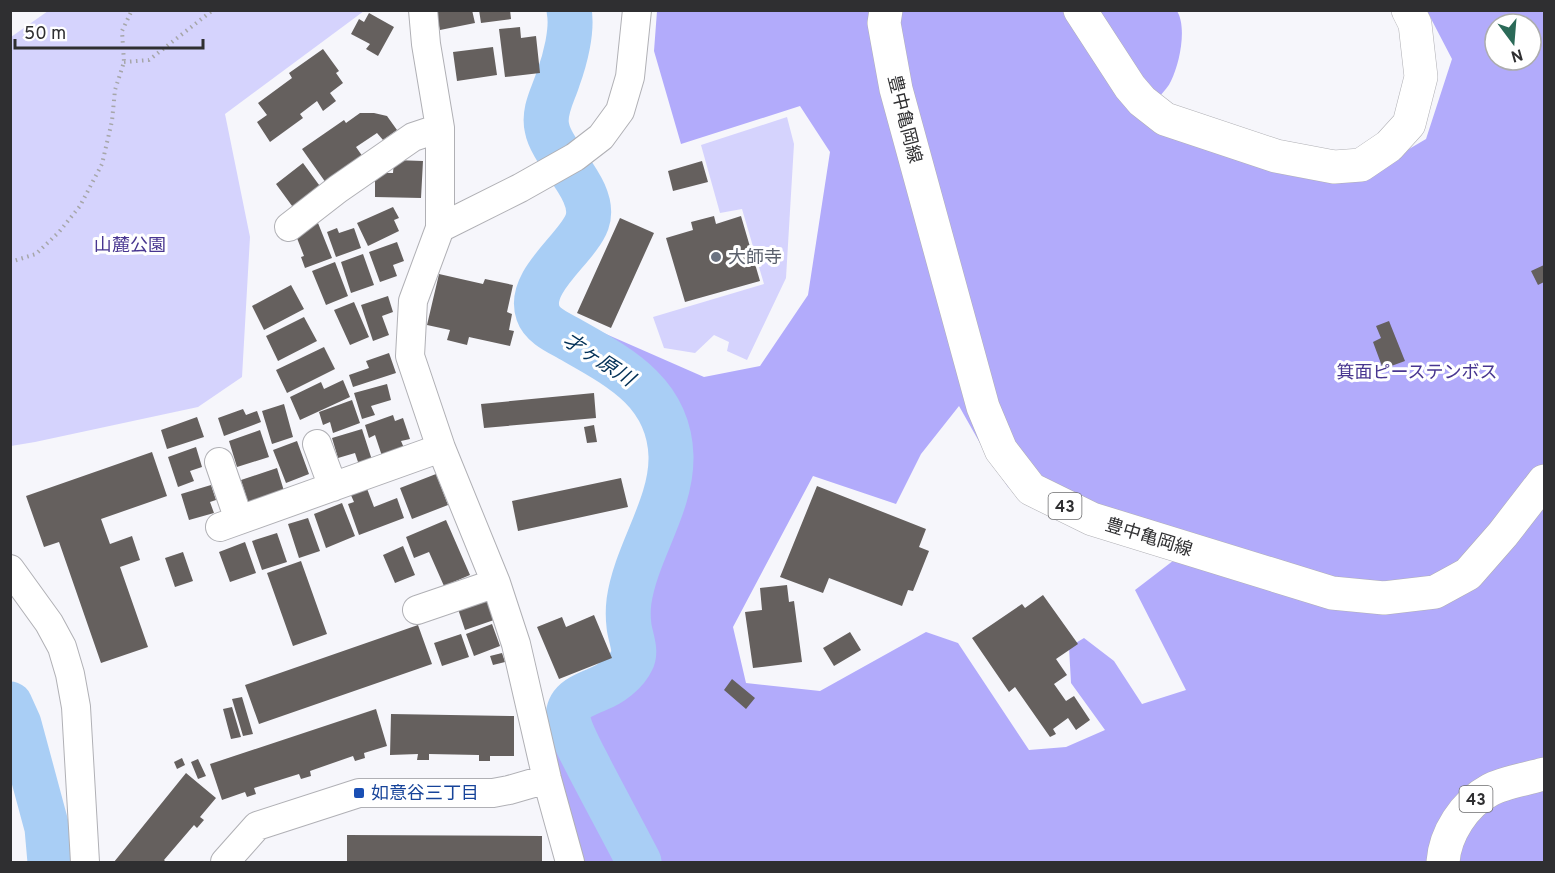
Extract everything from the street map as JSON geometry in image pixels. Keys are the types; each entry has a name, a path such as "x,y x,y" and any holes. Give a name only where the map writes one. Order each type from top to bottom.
{"main road":[{"name":"豊中亀岡線","path":"886,10 884,23 896,89 983,407 1000,450 1031,489 1092,519 1332,593 1384,598 1435,592 1468,574 1545,481"},
{"path":"1080,10 1130,87 1142,101 1165,119 1276,156 1334,167 1360,165 1389,146 1409,124 1421,77 1415,24 1408,10"},
{"name":"43","path":"1443,862 1444,851 1458,819 1473,801 1491,789 1545,774"}],"street":[{"path":"423,10 426,44 440,128 440,228 413,301 410,356 441,448 496,583 516,644 547,779 570,862"},
{"path":"440,228 520,188 575,157 601,137 620,111 630,77 636,10"},
{"path":"289,227 338,189 413,137 440,128"},
{"path":"318,444 333,487"},
{"path":"219,462 230,523 441,448"},
{"path":"10,569 50,623 62,647 70,675 76,707 85,862"},
{"path":"417,610 496,583"},
{"path":"225,862 257,826 359,793 493,793 547,779"}],"path":[{"path":"10,262 36,254 59,232 80,206 102,164 112,121 115,90 123,62 122,31 132,10"},
{"path":"123,62 149,60 213,10"}],"green space":[{"name":"山麓公園","path":"48,11 364,11 225,114 250,237 242,377 198,407 11,446 11,37"},
{"name":"箕面ピーステンボス","path":"657,11 1177,11 1182,26 1179,55 1170,83 1160,96 1164,134 1353,182 1426,139 1452,59 1427,11 1544,11 1544,862 582,862 549,740 560,738 578,727 587,709 608,700 646,667 635,607 683,472 674,426 646,375 554,321 558,313 704,377 760,366 808,295 830,152 800,106 681,144 654,51","holes":["959,406 1008,487 1045,511 1178,557 1135,590 1186,690 1142,704 1114,661 1084,638 1069,647 1071,683 1105,730 1066,747 1029,750 958,643 926,632 820,691 746,683 733,627 813,476 896,504 921,454"]},
{"path":"787,117 794,144 786,278 747,360 727,351 729,342 714,335 695,353 664,348 653,317 764,284 742,209 720,213 701,145"}],"building":[{"path":"435,10 472,10 475,23 440,30"},
{"path":"479,10 510,10 511,19 481,23"},
{"path":"369,13 394,27 378,56 366,49 370,44 351,34 359,19 364,22"},
{"path":"520,27 521,38 536,36 540,73 505,77 499,29"},
{"path":"493,47 497,75 457,81 453,52"},
{"path":"323,49 339,71 336,73 343,83 330,93 336,101 323,111 317,101 300,114 303,118 270,142 257,122 267,115 258,103 292,78 289,73"},
{"path":"360,113 387,116 397,130 383,140 377,133 356,147 363,157 326,183 302,149 344,120 346,123"},
{"path":"394,160 423,161 421,198 375,197 375,173 393,173"},
{"path":"702,161 708,182 673,191 668,171"},
{"path":"303,163 322,189 295,210 276,184"},
{"path":"393,207 399,218 394,220 399,231 368,246 357,223"},
{"path":"714,216 716,224 741,216 760,281 685,302 666,238 693,230 691,222"},
{"path":"620,218 654,233 611,328 577,313"},
{"path":"318,223 332,258 305,268 301,257 304,256 295,233"},
{"path":"337,228 339,233 354,228 361,248 336,257 327,232"},
{"path":"397,242 404,261 393,265 397,276 380,282 369,252"},
{"path":"363,254 374,285 351,293 341,262"},
{"path":"335,262 348,296 326,305 312,271"},
{"path":"1544,265 1544,282 1538,285 1531,271"},
{"path":"439,274 483,284 485,279 513,285 507,312 512,314 509,330 514,331 510,346 469,337 467,345 447,340 450,330 427,325"},
{"path":"291,285 304,309 264,330 252,306"},
{"path":"388,296 393,312 382,316 389,335 373,341 361,305"},
{"path":"354,302 369,337 350,345 334,310"},
{"path":"304,317 317,341 278,361 266,336"},
{"path":"1389,321 1405,361 1383,369 1373,342 1381,338 1376,326"},
{"path":"324,347 335,369 287,393 276,370"},
{"path":"389,353 396,373 353,387 349,375 369,368 366,361"},
{"path":"343,380 350,397 300,420 290,397 321,382 324,389"},
{"path":"387,384 391,400 371,406 375,415 362,419 354,393"},
{"path":"594,393 596,418 484,428 481,404"},
{"path":"352,400 360,423 333,433 330,422 323,425 319,412"},
{"path":"284,404 293,437 272,444 262,411"},
{"path":"243,409 246,415 257,411 261,422 224,436 218,418"},
{"path":"393,415 395,421 403,418 410,439 401,441 404,448 382,456 375,435 369,438 365,425"},
{"path":"197,417 204,437 167,449 161,430"},
{"path":"594,425 597,442 587,443 584,427"},
{"path":"362,429 372,460 359,465 355,453 338,458 332,438"},
{"path":"260,430 269,457 237,467 229,441"},
{"path":"297,441 309,474 286,483 273,450"},
{"path":"196,447 202,467 190,471 194,481 178,487 168,457"},
{"path":"152,452 167,496 101,519 110,544 132,536 140,560 120,567 148,647 101,663 59,542 44,547 26,496"},
{"path":"277,468 284,491 248,502 241,480"},
{"path":"436,474 448,505 412,519 400,488"},
{"path":"621,478 628,507 518,531 512,501"},
{"path":"211,485 216,500 210,502 214,513 189,520 181,494"},
{"path":"366,486 374,507 397,498 404,518 359,535 348,504 354,502 350,493"},
{"path":"817,486 926,529 919,547 929,551 913,591 908,590 902,606 829,578 823,593 780,577"},
{"path":"342,503 355,536 326,548 314,514"},
{"path":"308,518 320,551 299,558 288,524"},
{"path":"446,520 470,575 444,586 429,552 414,558 406,537"},
{"path":"277,533 287,562 262,570 252,541"},
{"path":"245,542 256,573 230,582 219,552"},
{"path":"403,546 415,575 395,583 383,555"},
{"path":"183,552 193,581 175,587 165,558"},
{"path":"301,561 327,634 293,646 267,573"},
{"path":"787,585 789,602 794,601 802,662 753,668 745,612 762,610 760,588"},
{"path":"1043,595 1078,644 1056,659 1067,675 1054,684 1066,701 1074,696 1090,720 1076,730 1068,718 1053,729 1056,734 1050,737 1015,687 1009,692 972,638 1022,604 1025,608"},
{"path":"487,599 494,620 465,630 458,609"},
{"path":"594,615 612,658 559,679 537,627 562,617 566,627"},
{"path":"492,624 500,646 474,656 466,634"},
{"path":"418,625 432,664 259,724 245,685"},
{"path":"850,632 861,650 834,666 823,648"},
{"path":"461,634 469,657 442,666 434,643"},
{"path":"502,653 505,662 493,665 490,656"},
{"path":"732,679 755,698 746,709 724,690"},
{"path":"242,697 253,734 243,736 232,699"},
{"path":"232,707 241,737 231,739 223,709"},
{"path":"376,709 387,746 364,753 365,758 355,761 353,756 310,771 311,776 301,779 299,774 254,788 256,794 247,797 245,792 222,800 210,764"},
{"path":"391,714 514,716 514,756 490,756 490,761 479,761 479,755 429,754 429,760 417,760 418,754 390,755"},
{"path":"182,758 185,765 177,769 174,762"},
{"path":"198,759 206,776 198,779 191,762"},
{"path":"186,773 216,798 200,817 204,820 197,828 194,825 164,860 166,862 114,862"},
{"path":"347,835 542,836 542,862 347,862"}],"waterway":[{"name":"才ヶ原川","path":"569,10 568,45 547,109 546,122 551,139 580,186 589,210 582,232 546,277 540,289 537,301 538,313 550,328 604,359 637,383 661,414 668,433 671,456 666,493 639,565 629,601 629,623 634,652 632,660 622,674 613,681 574,702 568,718 581,751 639,862"},
{"path":"10,704 19,724 47,828 50,862"}],"place":[{"name":"大師寺","path":"716,257"},
{"name":"如意谷三丁目","path":"359,793"}]}
